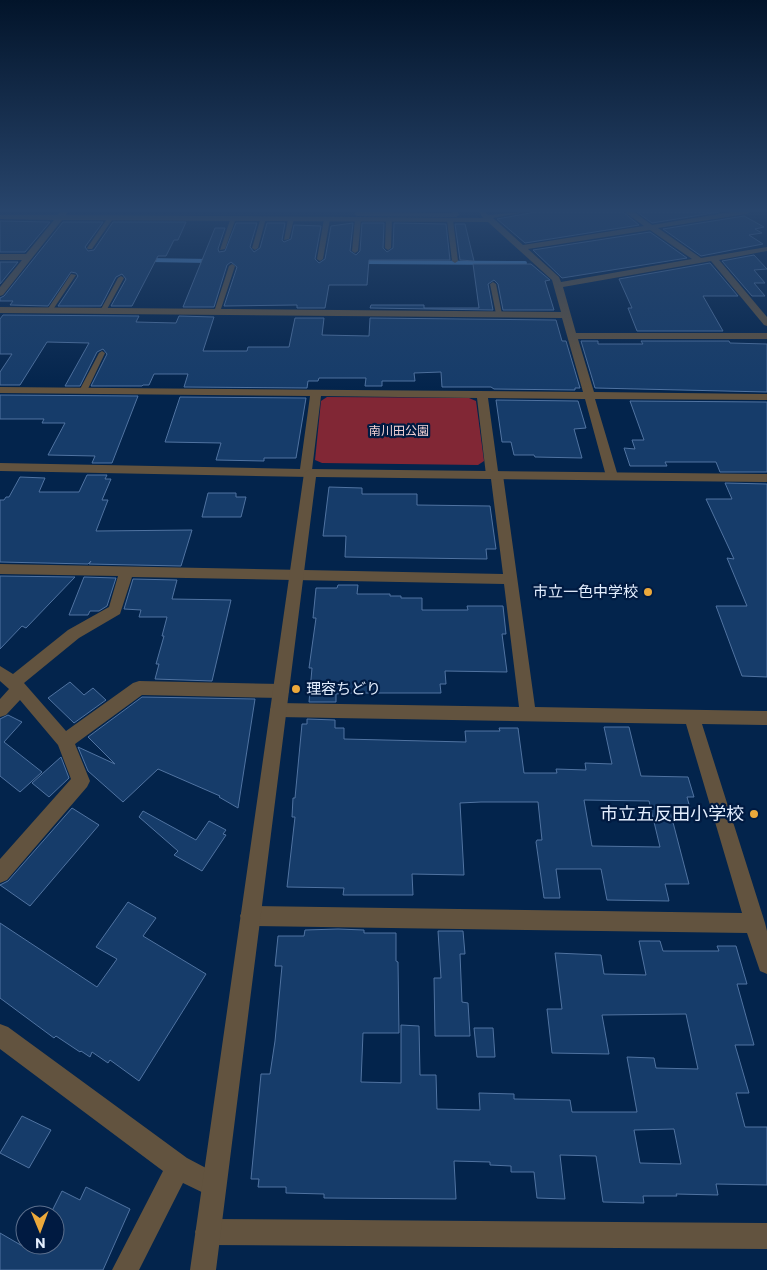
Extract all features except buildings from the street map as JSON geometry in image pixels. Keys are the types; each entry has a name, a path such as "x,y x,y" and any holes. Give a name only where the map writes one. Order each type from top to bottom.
{"street":[{"path":"0,293 17,271"},
{"path":"547,271 556,279 558,284 612,476"},
{"path":"558,284 637,271"},
{"path":"724,271 767,323"},
{"path":"0,310 566,314"},
{"path":"756,310 767,310"},
{"path":"572,336 767,336"},
{"path":"0,390 767,397"},
{"path":"203,1270 297,574 316,393"},
{"path":"482,395 511,579 528,714"},
{"path":"0,467 308,473 767,478"},
{"path":"0,569 511,579"},
{"path":"0,710 11,682 50,650 85,625 115,610 126,571"},
{"path":"3,864 81,781 66,741 11,682"},
{"path":"66,741 139,688 281,691"},
{"path":"278,710 767,718"},
{"path":"692,717 767,964"},
{"path":"250,916 755,923"},
{"path":"0,1035 178,1167 214,1186"},
{"path":"126,1270 178,1167"},
{"path":"208,1232 767,1236"}],"lane":[{"path":"217,312 230,271"},
{"path":"50,310 73,275"},
{"path":"103,311 121,278"},
{"path":"493,284 499,314"},
{"path":"83,391 102,353"}],"green space":[{"name":"南川田公園","path":"327,397 469,398 476,401 484,461 478,465 322,463 315,460 321,401"}],"place":[{"name":"市立一色中学校","path":"648,592"},
{"name":"理容ちどり","path":"296,689"},
{"name":"市立五反田小学校","path":"754,814"}]}
